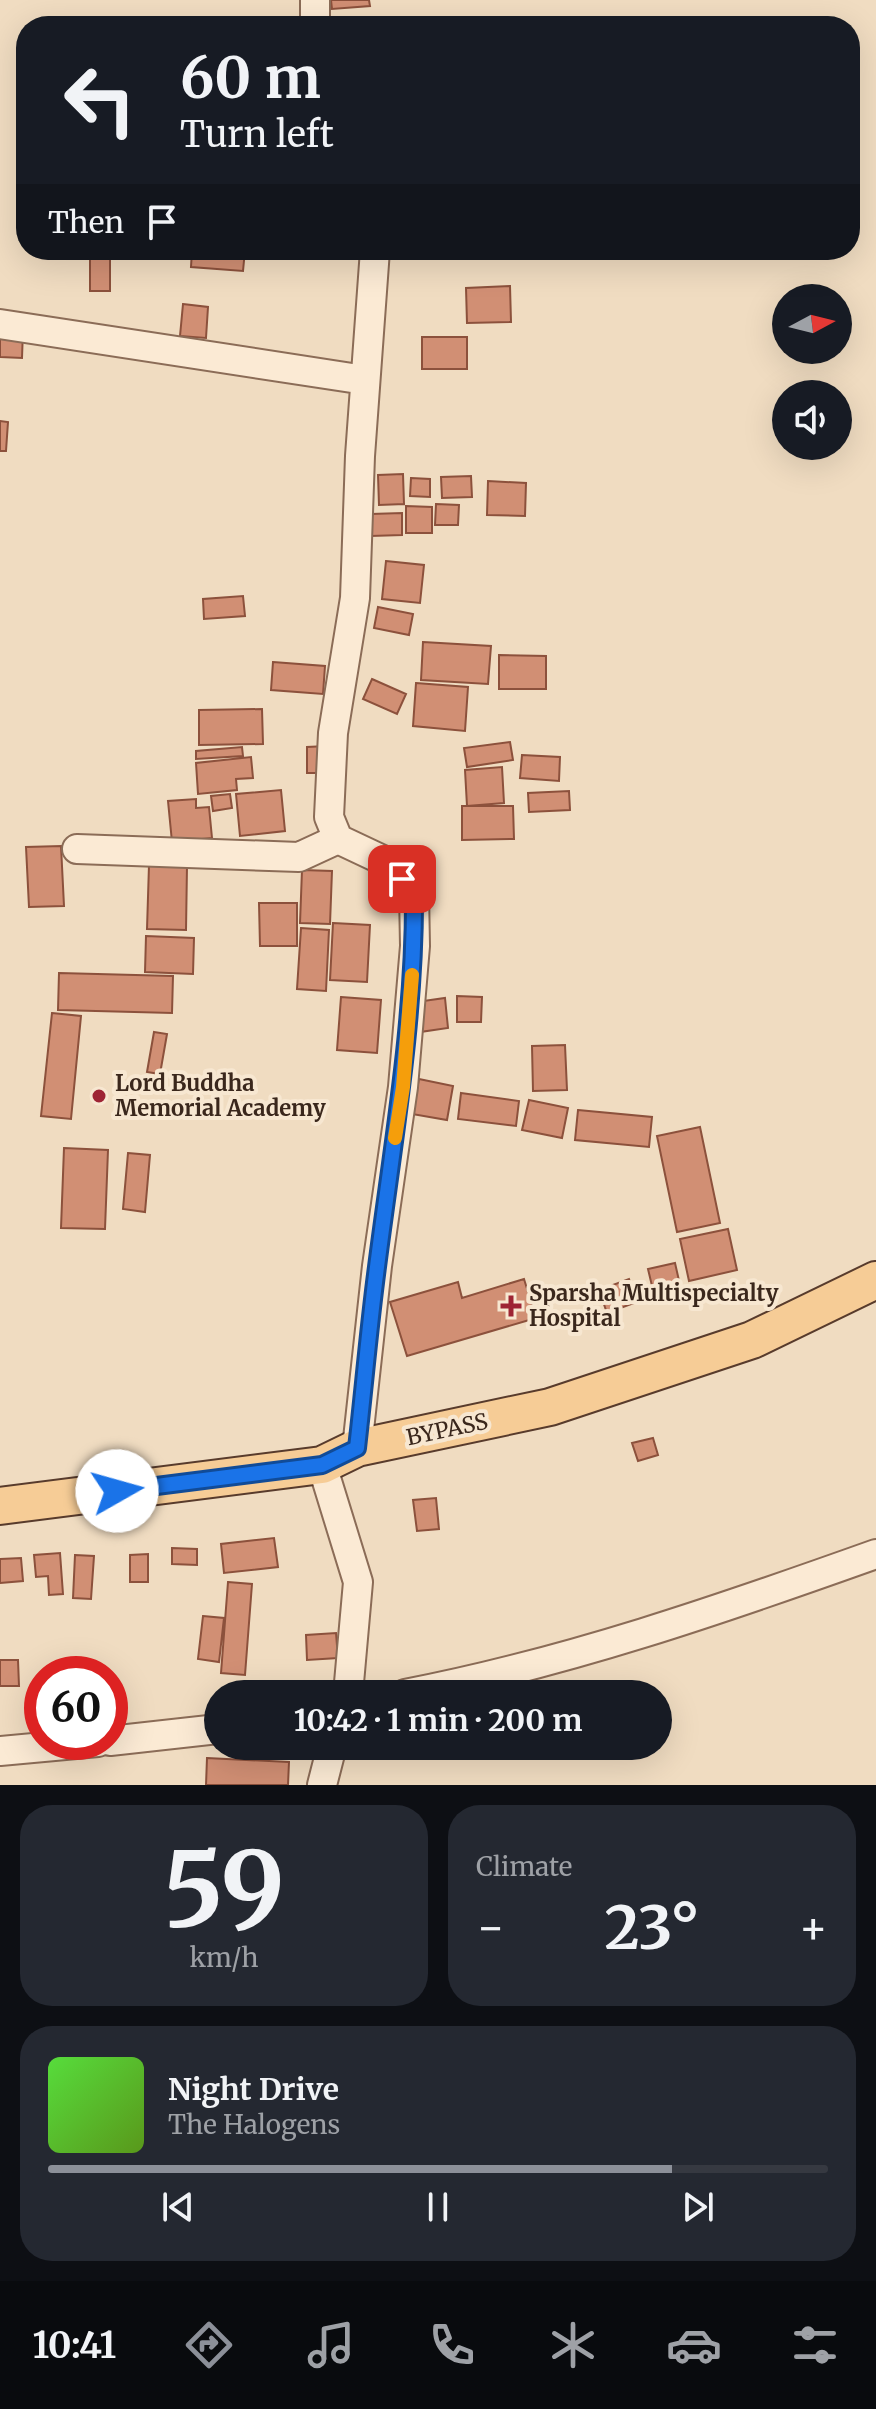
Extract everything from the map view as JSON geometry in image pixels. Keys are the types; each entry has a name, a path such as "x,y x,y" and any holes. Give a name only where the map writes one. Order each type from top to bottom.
{"main road":[{"name":"BYPASS","path":"0,1506 322,1465 357,1448 550,1407 752,1340 876,1280"}],"street":[{"path":"357,1448 377,1266 403,1087 415,946 414,893 391,864 338,839 329,817 333,733 355,598 374,260"},
{"path":"0,324 365,380"},
{"path":"77,849 299,857 338,839"},
{"path":"322,1465 358,1582 349,1680"},
{"path":"461,1680 626,1639 740,1603 876,1554"},
{"path":"128,1739 204,1731"},
{"path":"0,1751 24,1749"},
{"path":"322,1785 328,1760"}],"building":[{"path":"331,0 369,0 370,6 332,9"},
{"path":"90,260 110,260 110,291 90,291"},
{"path":"191,260 244,260 243,271 191,267"},
{"path":"510,286 511,322 467,323 466,288"},
{"path":"183,304 208,307 206,338 180,336"},
{"path":"0,329 23,330 22,358 0,357"},
{"path":"422,337 467,337 467,369 422,369"},
{"path":"0,421 8,422 6,451 0,451"},
{"path":"403,474 404,504 379,505 378,475"},
{"path":"471,476 472,497 442,498 441,477"},
{"path":"411,478 430,479 430,497 410,496"},
{"path":"488,481 526,483 525,516 487,515"},
{"path":"436,504 459,505 458,525 435,525"},
{"path":"406,506 432,507 432,533 406,533"},
{"path":"402,513 402,535 371,536 371,514"},
{"path":"386,561 424,565 420,603 382,599"},
{"path":"243,596 245,616 204,619 203,599"},
{"path":"378,607 413,614 409,635 374,628"},
{"path":"423,642 491,646 488,684 421,680"},
{"path":"499,655 546,656 546,689 499,689"},
{"path":"273,662 325,666 323,694 271,690"},
{"path":"372,679 406,694 397,714 363,699"},
{"path":"416,683 468,687 465,731 413,726"},
{"path":"262,709 263,744 199,745 199,710"},
{"path":"510,742 513,760 467,767 464,748"},
{"path":"327,746 327,773 307,773 307,747"},
{"path":"242,747 243,756 196,759 196,751"},
{"path":"522,755 560,757 559,781 520,778"},
{"path":"251,757 253,778 236,779 237,790 198,794 196,763"},
{"path":"502,767 504,803 467,806 465,770"},
{"path":"281,790 285,831 240,836 236,794"},
{"path":"569,791 570,810 529,812 528,793"},
{"path":"230,794 232,808 213,811 211,796"},
{"path":"196,799 196,808 209,807 212,838 172,842 168,801"},
{"path":"462,806 513,806 514,839 462,840"},
{"path":"61,846 64,906 29,907 26,847"},
{"path":"149,865 187,866 186,930 147,929"},
{"path":"302,870 332,871 330,924 300,923"},
{"path":"259,903 297,903 297,946 260,946"},
{"path":"333,923 370,925 367,982 330,980"},
{"path":"301,928 329,930 326,991 297,989"},
{"path":"146,936 194,938 193,974 145,972"},
{"path":"59,973 173,976 172,1013 58,1010"},
{"path":"457,996 482,997 481,1022 457,1022"},
{"path":"341,997 381,1000 377,1053 337,1050"},
{"path":"445,998 448,1028 420,1032 416,1002"},
{"path":"52,1013 81,1016 71,1119 41,1116"},
{"path":"154,1032 167,1034 160,1074 147,1072"},
{"path":"565,1045 567,1090 533,1091 532,1046"},
{"path":"419,1079 453,1086 447,1120 412,1114"},
{"path":"461,1093 519,1101 516,1126 458,1119"},
{"path":"529,1100 568,1108 562,1138 522,1130"},
{"path":"578,1110 652,1117 649,1147 575,1140"},
{"path":"700,1127 720,1223 677,1232 657,1136"},
{"path":"64,1148 108,1150 105,1229 61,1228"},
{"path":"128,1153 150,1155 145,1212 123,1209"},
{"path":"728,1229 737,1270 689,1281 680,1239"},
{"path":"675,1263 680,1285 653,1290 648,1269"},
{"path":"524,1279 536,1318 407,1356 390,1302 458,1282 462,1298"},
{"path":"629,1279 637,1302 607,1313 599,1290"},
{"path":"653,1438 658,1455 638,1461 632,1443"},
{"path":"436,1498 439,1529 417,1531 413,1500"},
{"path":"274,1538 278,1567 224,1573 221,1544"},
{"path":"172,1548 197,1549 197,1565 172,1564"},
{"path":"60,1553 63,1594 49,1595 48,1576 36,1577 34,1555"},
{"path":"148,1554 148,1582 130,1582 130,1555"},
{"path":"75,1555 94,1556 91,1599 73,1598"},
{"path":"21,1558 23,1581 0,1583 0,1559"},
{"path":"228,1582 252,1584 245,1675 221,1673"},
{"path":"203,1616 224,1618 219,1662 198,1659"},
{"path":"336,1633 338,1658 307,1660 306,1635"},
{"path":"0,1660 18,1660 19,1686 0,1686"},
{"path":"207,1760 289,1762 288,1785 206,1785"}],"slow traffic":[{"path":"395,1138 403,1087 412,975"}],"place":[{"name":"Lord Buddha Memorial Academy","path":"99,1096"},
{"name":"Sparsha Multispecialty Hospital","path":"511,1306"}],"route":[{"path":"117,1491 322,1465 357,1448 377,1266 403,1087 415,946 414,893 402,879"}]}
